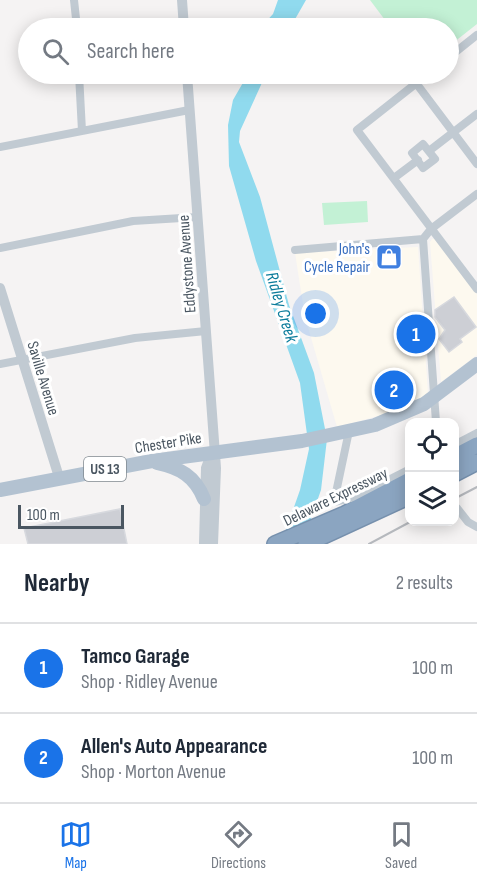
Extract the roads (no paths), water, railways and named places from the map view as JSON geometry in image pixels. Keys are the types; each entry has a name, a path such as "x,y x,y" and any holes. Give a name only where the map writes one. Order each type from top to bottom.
{"highway":[{"path":"459,454 477,445"},
{"path":"458,472 477,462"},
{"name":"Delaware Expressway","path":"306,544 405,483"},
{"name":"Delaware Expressway","path":"275,544 405,498"}],"main road":[{"name":"US 13","path":"349,431 398,417 434,396 477,364"},
{"name":"Chester Pike","path":"0,490 152,461 307,440 349,431"},
{"path":"152,461 187,474 198,485 204,499"}],"street":[{"path":"74,0 76,18"},
{"path":"182,0 183,18"},
{"path":"459,49 477,35"},
{"path":"80,84 82,131"},
{"name":"Eddystone Avenue","path":"188,84 206,331 212,452"},
{"path":"415,84 357,130 477,289"},
{"path":"417,84 477,164"},
{"path":"0,147 189,110"},
{"path":"394,178 418,160 423,168 435,159 429,151 477,114"},
{"path":"436,418 423,239 431,229 477,194"},
{"path":"0,248 133,221 198,217"},
{"path":"295,249 423,239"},
{"name":"Saville Avenue","path":"0,288 59,477"},
{"path":"0,364 135,338 206,331"},
{"path":"349,431 334,502 355,497 405,472"},
{"path":"459,442 477,433"},
{"path":"204,544 206,468 212,452"},
{"path":"212,452 216,468 213,544"},
{"path":"459,512 468,522 477,527"}],"water":[{"path":"278,0 306,0 296,18 269,18"},
{"name":"Ridley Creek","path":"242,84 261,84 240,131 239,142 260,197 289,305 314,373 327,439 321,490 302,544 281,544 300,490 309,449 300,383 256,261 229,166 228,125 233,100"}],"railway":[{"path":"459,496 477,487"},
{"path":"369,544 405,525"}],"place":[{"name":"John's Cycle Repair","path":"389,257"},
{"name":"Tamco Garage","path":"416,334"},
{"name":"Allen's Auto Appearance","path":"394,390"}]}
